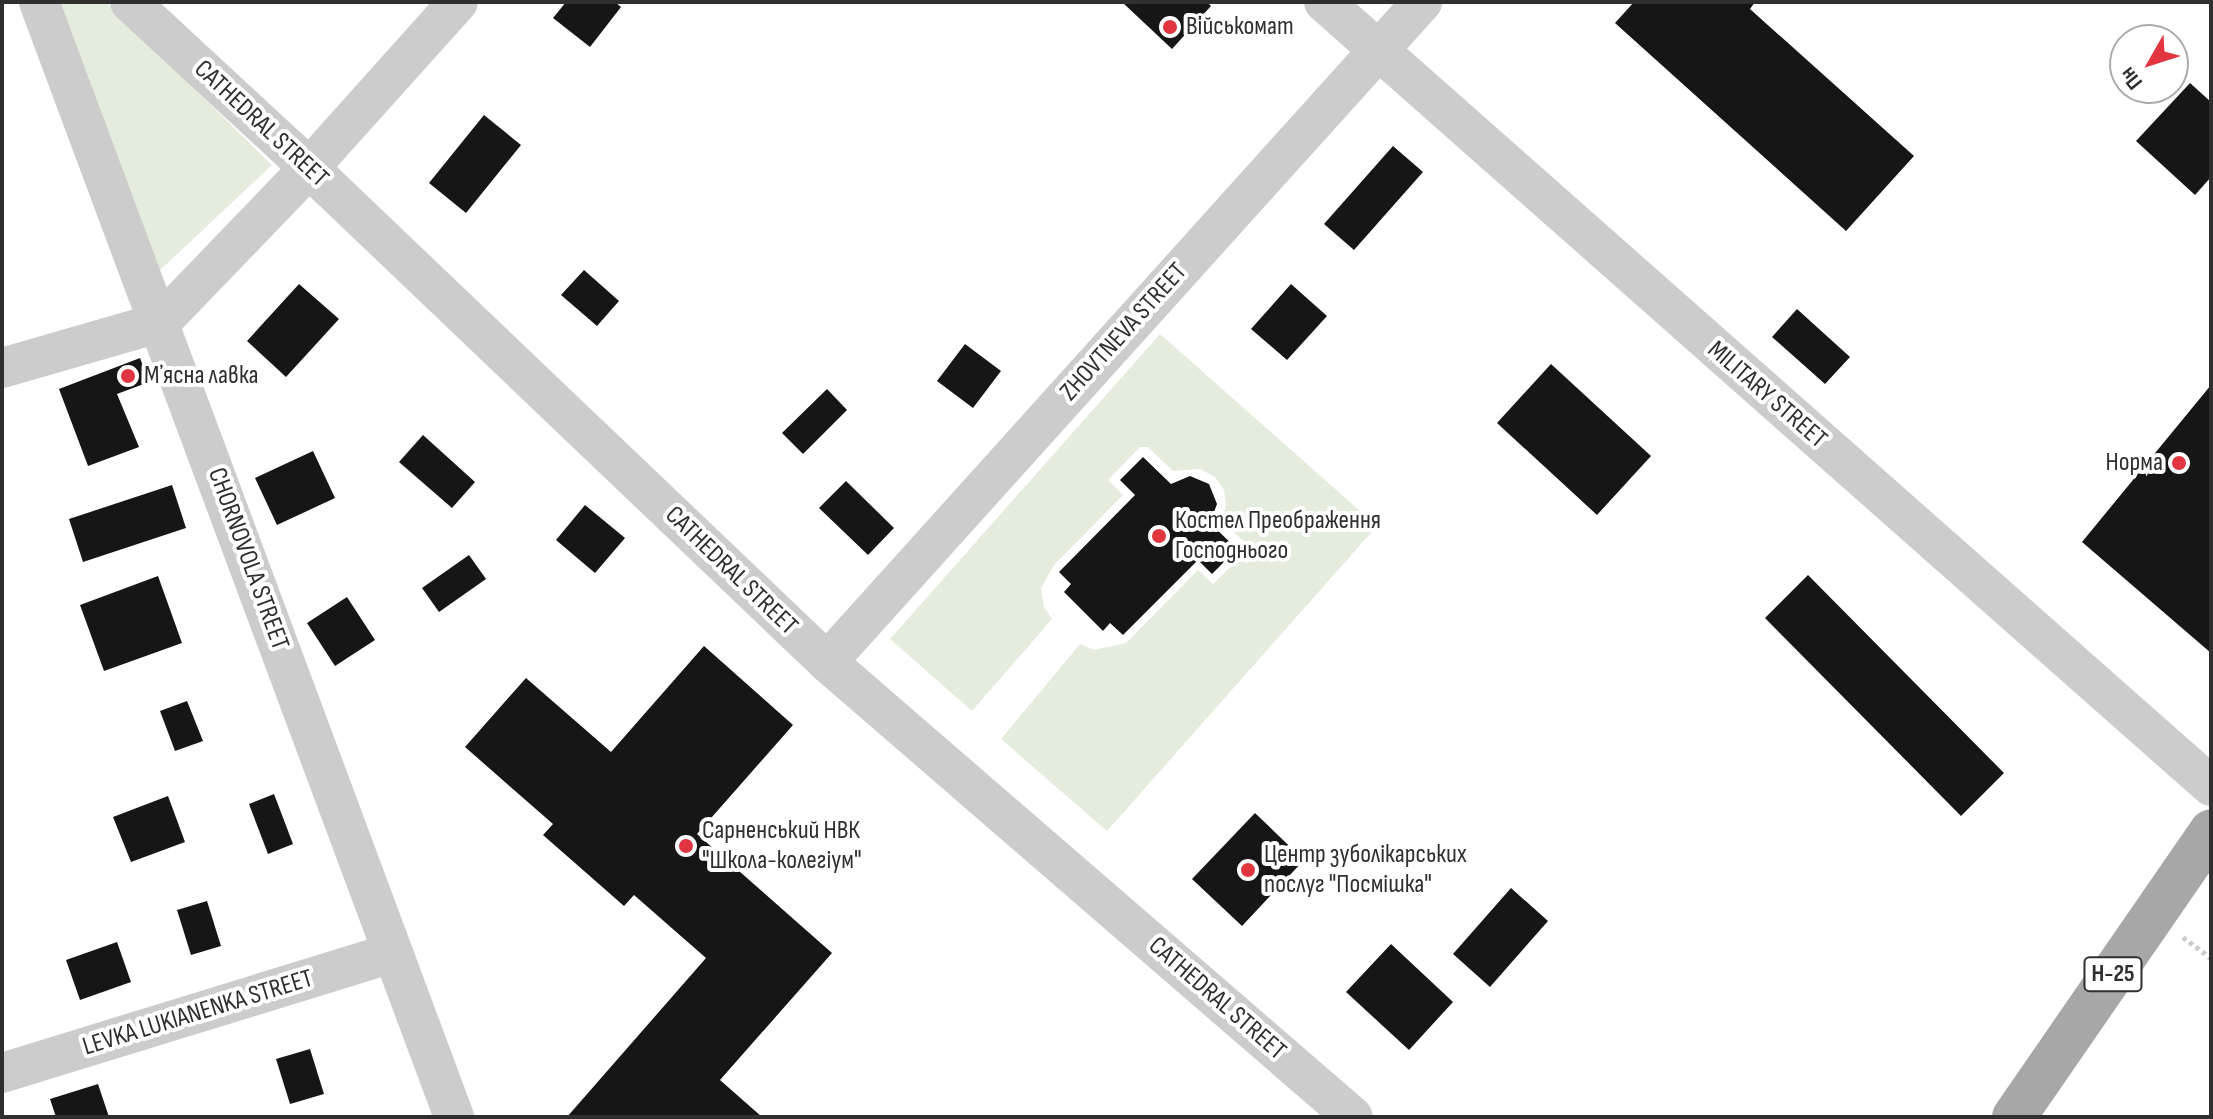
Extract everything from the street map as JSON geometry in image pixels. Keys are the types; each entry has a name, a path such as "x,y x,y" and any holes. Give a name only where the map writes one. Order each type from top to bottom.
{"main road":[{"name":"Н-25","path":"2014,1117 2211,831"}],"street":[{"name":"CHORNOVOLA STREET","path":"39,2 161,322 454,1117"},
{"name":"CATHEDRAL STREET","path":"130,2 309,168 827,662 1353,1117"},
{"path":"2,368 161,322 309,168 458,2"},
{"name":"MILITARY STREET","path":"1324,2 2211,786"},
{"name":"ZHOVTNEVA STREET","path":"827,662 1422,2"},
{"name":"LEVKA LUKIANENKA STREET","path":"2,1073 393,953"}],"green space":[{"path":"55,2 106,2 272,165 156,274"},
{"path":"1160,334 1377,526 1107,831 1001,739 1080,644 1094,650 1126,643 1198,570 1213,584 1245,553 1243,541 1222,521 1226,505 1224,490 1215,477 1200,469 1173,471 1148,447 1140,447 1108,480 1123,495 1054,565 1041,588 1044,607 1052,619 972,711 890,639"}],"building":[{"path":"566,2 615,2 621,7 590,47 553,18"},
{"name":"Військомат","path":"1122,2 1207,2 1211,6 1172,49"},
{"path":"1634,2 1755,2 1750,9 1914,156 1846,231 1615,23"},
{"path":"2189,84 2211,102 2211,177 2195,195 2136,141 2170,104 2189,104"},
{"path":"484,115 521,145 466,213 429,183"},
{"path":"1393,146 1423,172 1354,250 1324,224"},
{"path":"584,270 619,301 597,326 561,295"},
{"path":"299,284 339,319 286,377 247,341"},
{"path":"1291,284 1327,316 1287,360 1251,329"},
{"path":"1797,309 1850,357 1825,384 1772,337"},
{"path":"965,344 1001,371 973,408 937,381"},
{"path":"140,358 149,382 117,394 139,447 88,466 59,389"},
{"path":"1551,364 1651,456 1597,515 1497,423"},
{"name":"Норма","path":"2211,385 2211,653 2082,542"},
{"path":"827,389 847,410 803,454 782,433"},
{"path":"423,435 475,482 452,508 399,462"},
{"path":"313,451 335,498 277,525 255,478"},
{"name":"Костел Преображення Господнього","path":"1143,457 1171,484 1190,476 1209,484 1217,504 1210,523 1237,549 1212,574 1198,560 1123,635 1110,623 1103,631 1064,592 1071,584 1059,572 1135,495 1120,480"},
{"path":"846,481 894,528 868,555 819,508"},
{"path":"172,485 186,528 83,562 69,519"},
{"path":"585,505 625,538 595,573 556,540"},
{"path":"469,555 486,579 439,612 422,588"},
{"path":"1808,575 2004,773 1961,816 1765,618"},
{"path":"158,576 182,643 104,671 80,605"},
{"path":"347,597 375,640 335,666 307,623"},
{"path":"704,646 793,725 697,834 832,953 720,1080 762,1117 567,1117 706,958 634,895 624,906 543,835 553,824 465,747 526,678 611,752"},
{"path":"187,701 203,741 175,751 160,711"},
{"path":"274,794 293,844 268,854 249,804"},
{"path":"168,796 185,842 131,862 113,817"},
{"name":"Центр зуболікарських послуг \"Посмішка\"","path":"1255,813 1304,860 1242,926 1192,879"},
{"path":"1511,888 1548,921 1490,987 1453,954"},
{"path":"207,901 221,946 191,955 177,910"},
{"path":"117,942 131,982 80,1000 66,960"},
{"path":"1391,944 1453,1002 1409,1050 1346,992"},
{"path":"310,1049 324,1094 290,1104 276,1059"},
{"path":"98,1084 109,1117 56,1117 50,1099"}],"place":[{"name":"Військомат","path":"1170,27"},
{"name":"Мʼясна лавка","path":"128,376"},
{"name":"Норма","path":"2179,463"},
{"name":"Костел Преображення Господнього","path":"1159,536"},
{"name":"Сарненський НВК \"Школа-колегіум\"","path":"686,846"},
{"name":"Центр зуболікарських послуг \"Посмішка\"","path":"1248,870"}]}
